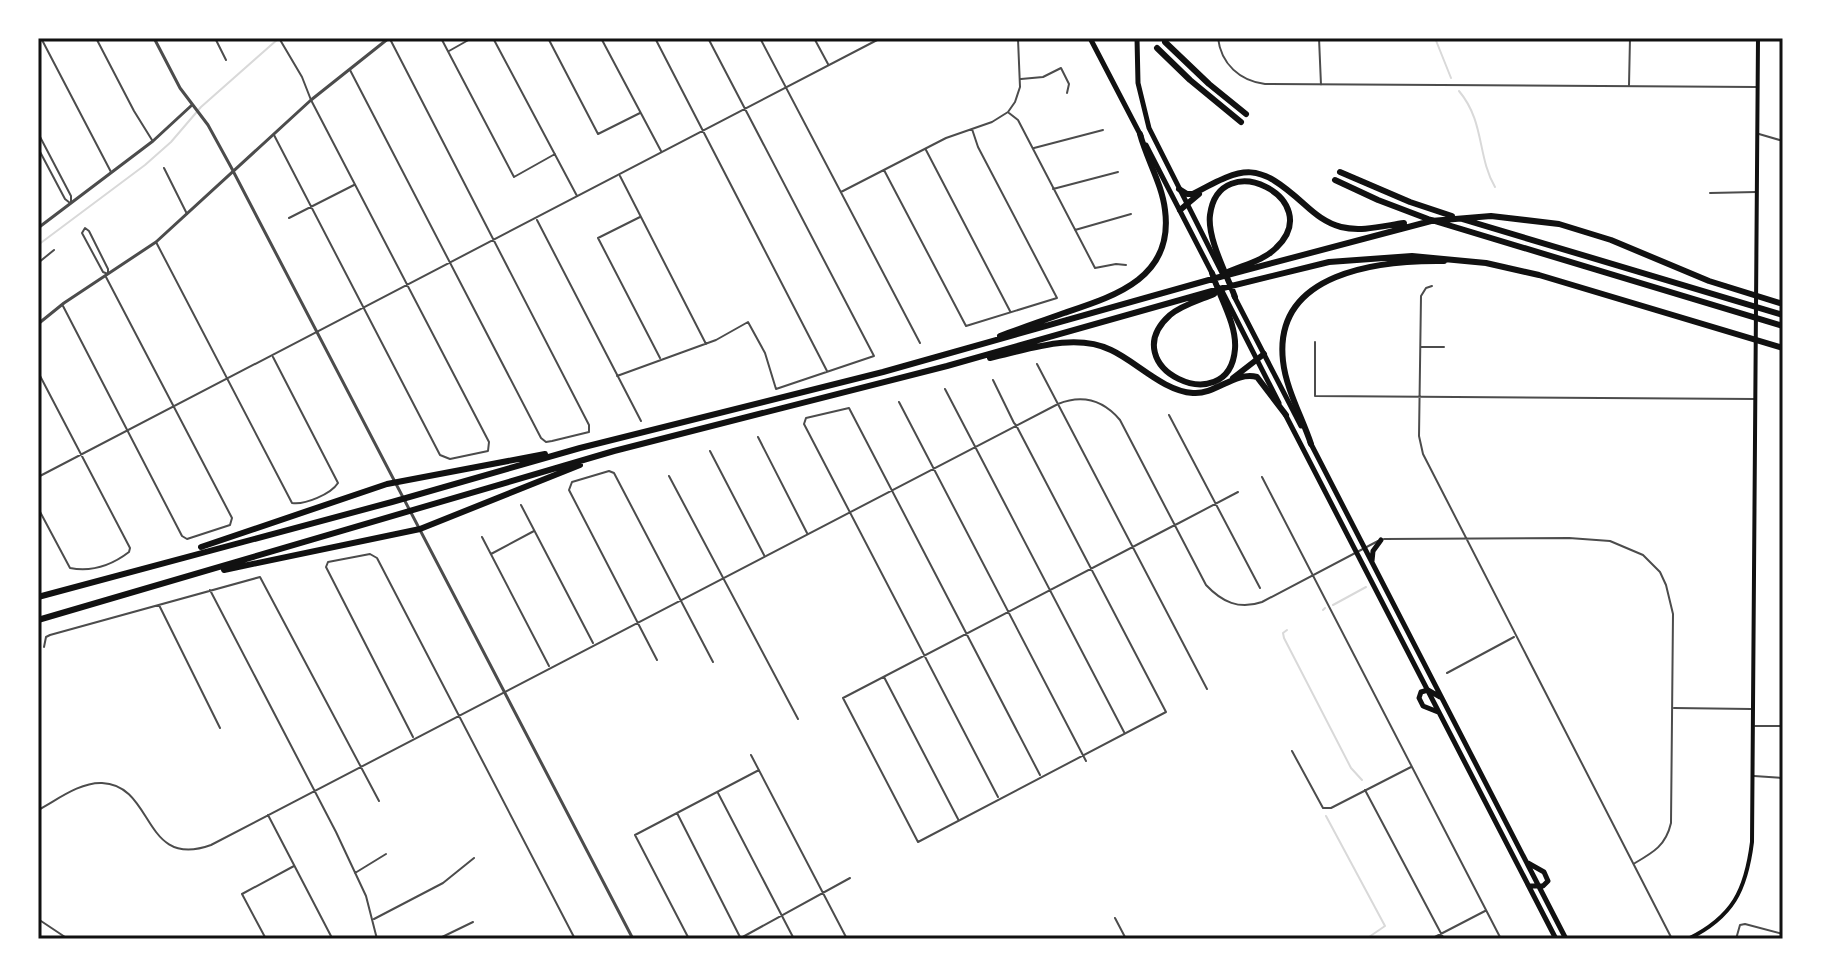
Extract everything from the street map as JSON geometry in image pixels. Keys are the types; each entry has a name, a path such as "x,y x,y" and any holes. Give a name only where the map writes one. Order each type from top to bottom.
{"highway":[{"path":"1090,38 1556,939"},
{"path":"1137,38 1138,83 1157,146 1566,939"},
{"path":"1165,42 1246,114"},
{"path":"1157,48 1198,88 1241,122"},
{"path":"958,352 1110,298 1145,274 1162,246 1166,217 1162,195 1140,134"},
{"path":"1179,189 1191,195 1231,175 1255,172 1277,181 1311,211 1334,224 1367,229 1491,216 1533,219 1581,229 1709,281 1783,304"},
{"path":"1340,172 1440,213 1783,315"},
{"path":"1335,180 1428,219 1783,326"},
{"path":"1234,271 1269,254 1280,244 1287,230 1288,217 1283,200 1276,191 1261,183 1242,182 1228,187 1216,199 1210,213 1212,234 1235,297"},
{"path":"1180,210 1208,187"},
{"path":"41,596 155,563 416,496 580,448 958,352 1205,281 1214,275 1406,224"},
{"path":"38,621 614,451 947,366 1311,265 1352,259 1422,256 1486,263 1539,275 1783,348"},
{"path":"1311,444 1286,378 1283,354 1289,321 1307,295 1334,277 1383,265 1415,261 1486,263"},
{"path":"1210,294 1176,310 1162,325 1157,336 1156,348 1161,364 1183,383 1199,385 1215,380 1227,369 1234,353 1232,328 1214,275"},
{"path":"947,366 1055,344 1083,343 1112,350 1184,392 1202,393 1246,376 1257,377 1286,415"},
{"path":"1224,384 1264,354"},
{"path":"155,563 395,482 580,448"},
{"path":"197,575 420,529 614,451"},
{"path":"1372,562 1373,551 1381,540"},
{"path":"1440,713 1423,706 1420,693 1428,690 1443,700"},
{"path":"1526,862 1548,877 1546,884 1529,886"}],"main road":[{"path":"1688,939 1719,920 1738,898 1749,870 1752,842 1758,38"}],"street":[{"path":"41,38 111,173"},
{"path":"96,38 153,141"},
{"path":"154,38 233,172 633,939"},
{"path":"215,38 226,60"},
{"path":"273,134 440,455 450,459 488,451 489,442 311,100 302,77 279,38"},
{"path":"38,324 62,304 156,242 311,100 350,69 389,38 589,425 589,432 546,442 541,438 350,69"},
{"path":"441,38 514,177 555,154"},
{"path":"448,52 472,38"},
{"path":"493,38 577,197"},
{"path":"548,38 598,134 640,113"},
{"path":"601,38 661,152"},
{"path":"655,38 828,372"},
{"path":"617,376 706,344 748,322 765,353 776,389 874,356 708,38"},
{"path":"760,38 920,343"},
{"path":"814,38 828,65"},
{"path":"38,477 881,38"},
{"path":"1007,38 1027,38"},
{"path":"1218,38 1224,59 1242,77 1265,84 1758,87"},
{"path":"1319,38 1321,85"},
{"path":"1629,87 1630,38"},
{"path":"841,192 925,149 992,122 1008,112 1018,96 1021,79 1018,39"},
{"path":"1021,79 1043,77 1061,68 1069,84 1067,93"},
{"path":"38,228 153,141 192,105"},
{"path":"1008,112 1018,120 1095,268 1126,265"},
{"path":"884,170 966,326 1057,298 978,147 972,129"},
{"path":"1032,148 1103,130"},
{"path":"38,133 71,196 71,204"},
{"path":"1758,133 1783,141"},
{"path":"38,148 65,199 71,204"},
{"path":"925,149 1011,312"},
{"path":"164,168 187,215"},
{"path":"1053,189 1118,172"},
{"path":"619,175 706,344"},
{"path":"289,218 355,185"},
{"path":"1710,193 1757,192"},
{"path":"1075,230 1131,214"},
{"path":"641,216 598,238 661,360"},
{"path":"536,218 641,421"},
{"path":"62,304 182,536 187,539 230,525 232,518 107,275 82,233 85,228 108,269 107,275"},
{"path":"156,242 292,503 298,504 334,489 338,483 272,356"},
{"path":"38,263 54,250"},
{"path":"1432,286 1426,288 1421,296 1419,436 1423,454 1672,939"},
{"path":"1315,342 1315,396 1756,399"},
{"path":"1421,347 1444,347"},
{"path":"1037,364 1207,689"},
{"path":"38,372 130,548 129,552 106,566 70,568 38,508"},
{"path":"993,380 1091,569 1166,712 918,842 843,698 1050,591 1091,569 1216,504 1238,492"},
{"path":"945,389 1124,734"},
{"path":"38,810 85,785 113,785 133,798 159,838 170,845 190,850 211,845 1016,425 1058,404 1086,398 1110,409 1120,420 1206,585 1226,602 1254,605 1389,537 1610,541 1643,555 1660,572 1671,602 1671,823 1669,835 1654,852 1635,863"},
{"path":"899,402 1086,761"},
{"path":"999,798 804,424 806,418 849,408 1041,777"},
{"path":"1169,415 1260,588"},
{"path":"758,437 808,534"},
{"path":"710,451 765,556"},
{"path":"657,660 569,490 572,482 609,471 614,473 713,662"},
{"path":"669,476 798,719"},
{"path":"1262,477 1501,939"},
{"path":"521,505 594,645"},
{"path":"491,554 535,531"},
{"path":"482,537 550,667"},
{"path":"414,738 326,567 332,560 370,554 377,558 575,939"},
{"path":"44,647 46,637 50,635 260,577 264,579 379,801"},
{"path":"210,589 315,790 366,896 377,939"},
{"path":"159,604 220,728"},
{"path":"1447,673 1515,636"},
{"path":"884,677 958,820"},
{"path":"1673,708 1754,709"},
{"path":"1754,726 1783,726"},
{"path":"1292,751 1323,808 1331,808 1412,766"},
{"path":"751,755 847,939"},
{"path":"689,939 635,835 759,770"},
{"path":"1754,776 1783,778"},
{"path":"1365,790 1444,939"},
{"path":"718,792 794,939"},
{"path":"677,813 740,939 850,878"},
{"path":"268,815 331,938"},
{"path":"354,874 386,854"},
{"path":"373,920 443,883 474,858"},
{"path":"266,939 242,894 295,866"},
{"path":"1431,939 1486,910"},
{"path":"1115,918 1126,939"},
{"path":"38,919 68,939"},
{"path":"438,939 473,922"},
{"path":"1736,939 1740,925 1745,924 1783,934"}],"waterway":[{"path":"1435,38 1451,78"},
{"path":"38,245 145,165 171,142 201,107 278,39"},
{"path":"1459,91 1473,115 1485,163 1495,187"},
{"path":"1333,605 1366,587"},
{"path":"1287,630 1283,633 1284,638 1351,768 1362,780"},
{"path":"1326,816 1385,926 1366,939"}]}
